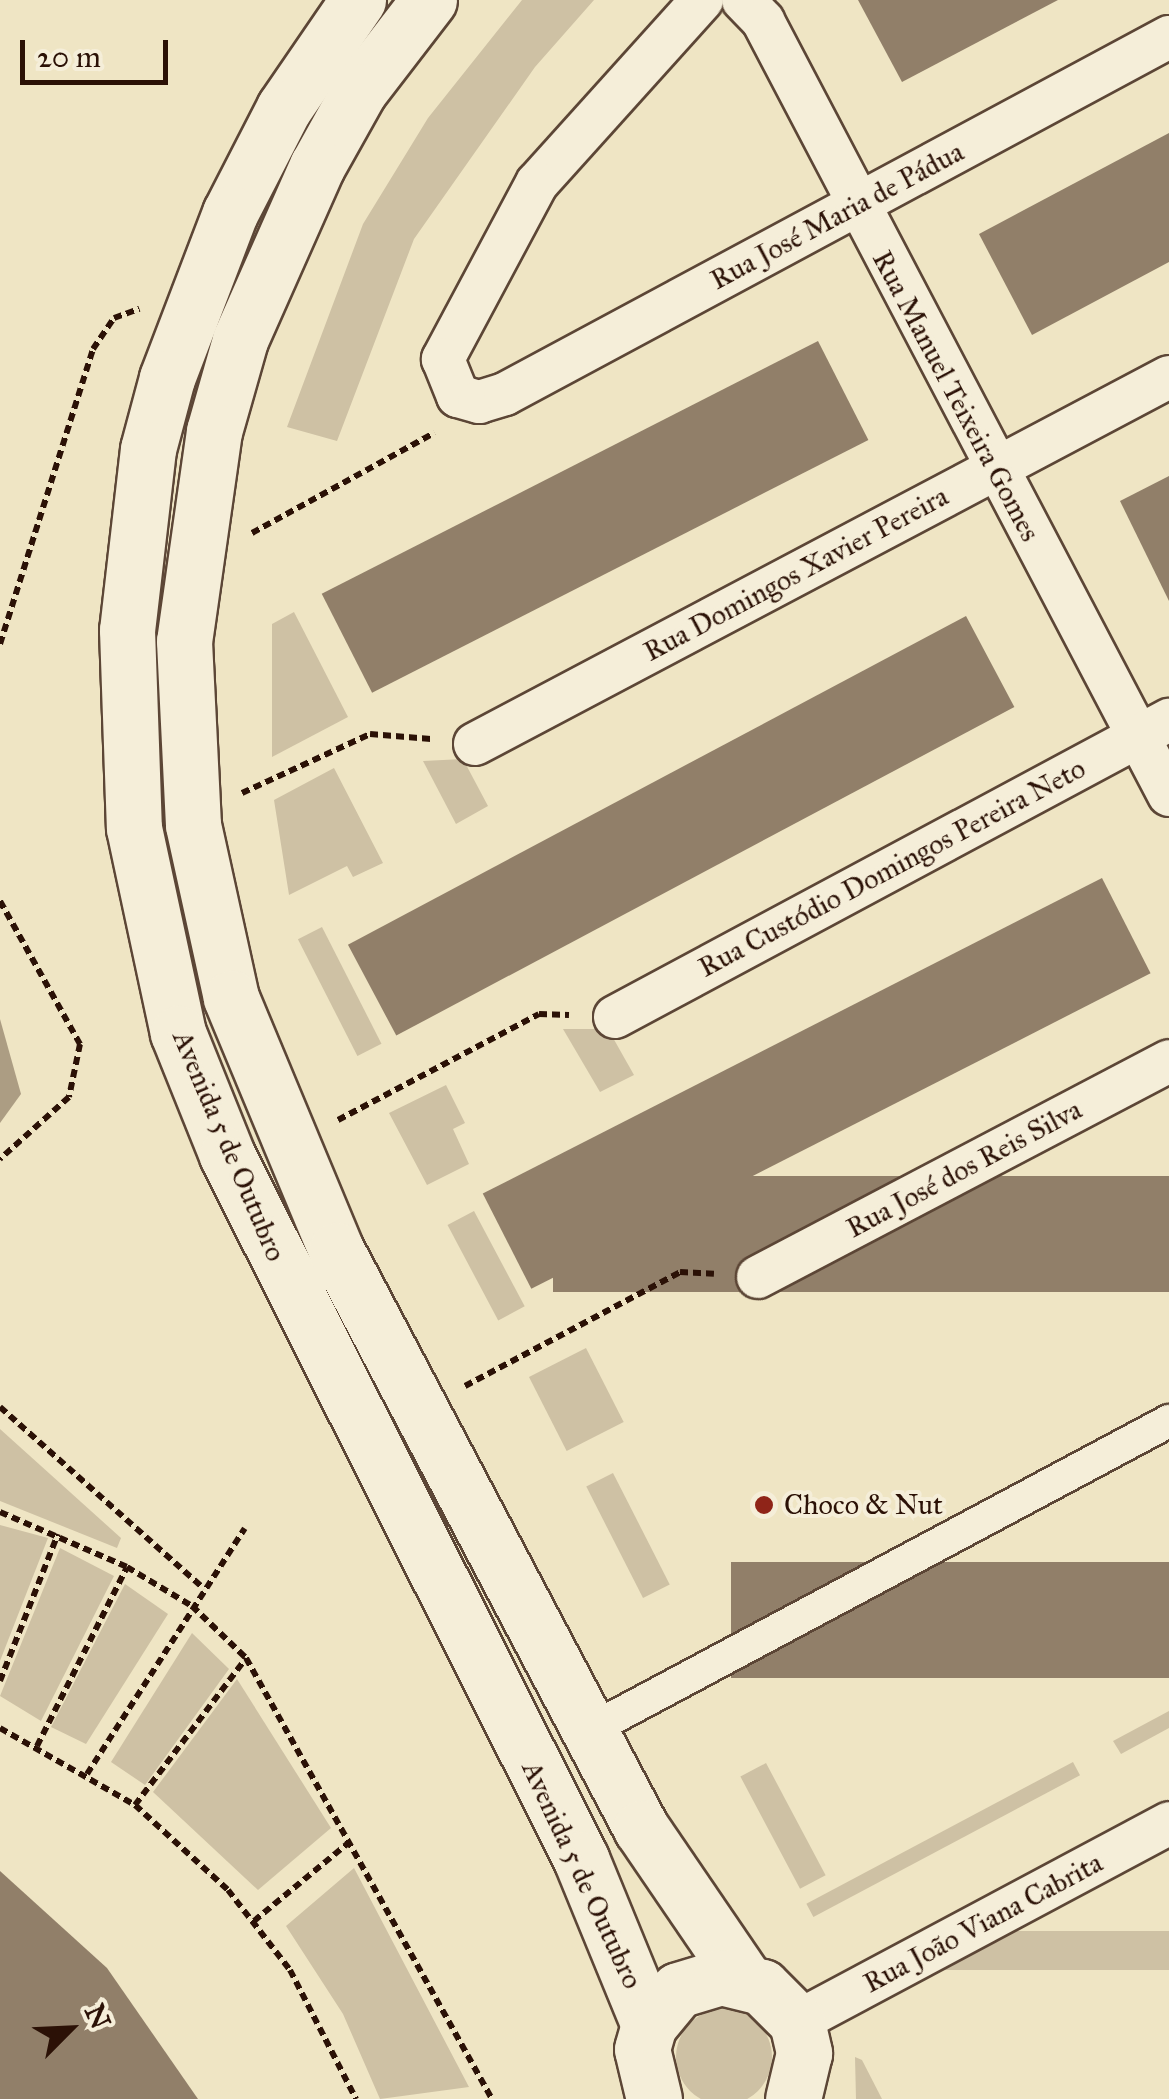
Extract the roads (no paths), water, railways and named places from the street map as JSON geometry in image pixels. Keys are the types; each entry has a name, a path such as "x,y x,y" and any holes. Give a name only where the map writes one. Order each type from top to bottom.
{"main road":[{"name":"Avenida 5 de Outubro","path":"358,0 284,108 194,299 148,449 127,630 125,728 148,920 178,1034 227,1155 580,1859 649,2025"},
{"name":"Avenida 5 de Outubro","path":"429,0 359,91 277,248 214,430 192,566 192,817 231,998 288,1146 420,1410 588,1731 680,1894 744,1979 796,2022"},
{"path":"654,2099 642,2050 649,2025 688,1985 744,1979"},
{"path":"796,2022 802,2092"}],"street":[{"name":"Rua José Maria de Pádua","path":"702,0 537,183 476,283 443,359 446,382 479,402 505,394 1169,37"},
{"name":"Rua Manuel Teixeira Gomes","path":"743,0 763,21 994,468 1153,728 1169,794"},
{"name":"Rua Domingos Xavier Pereira","path":"476,744 1169,377"},
{"name":"Rua Custódio Domingos Pereira Neto","path":"615,1017 1153,728"},
{"name":"Rua José dos Reis Silva","path":"758,1277 1169,1061"},
{"path":"588,1731 1169,1421"},
{"name":"Rua João Viana Cabrita","path":"796,2022 1169,1823"}],"place":[{"name":"Choco & Nut","path":"764,1505"}]}
